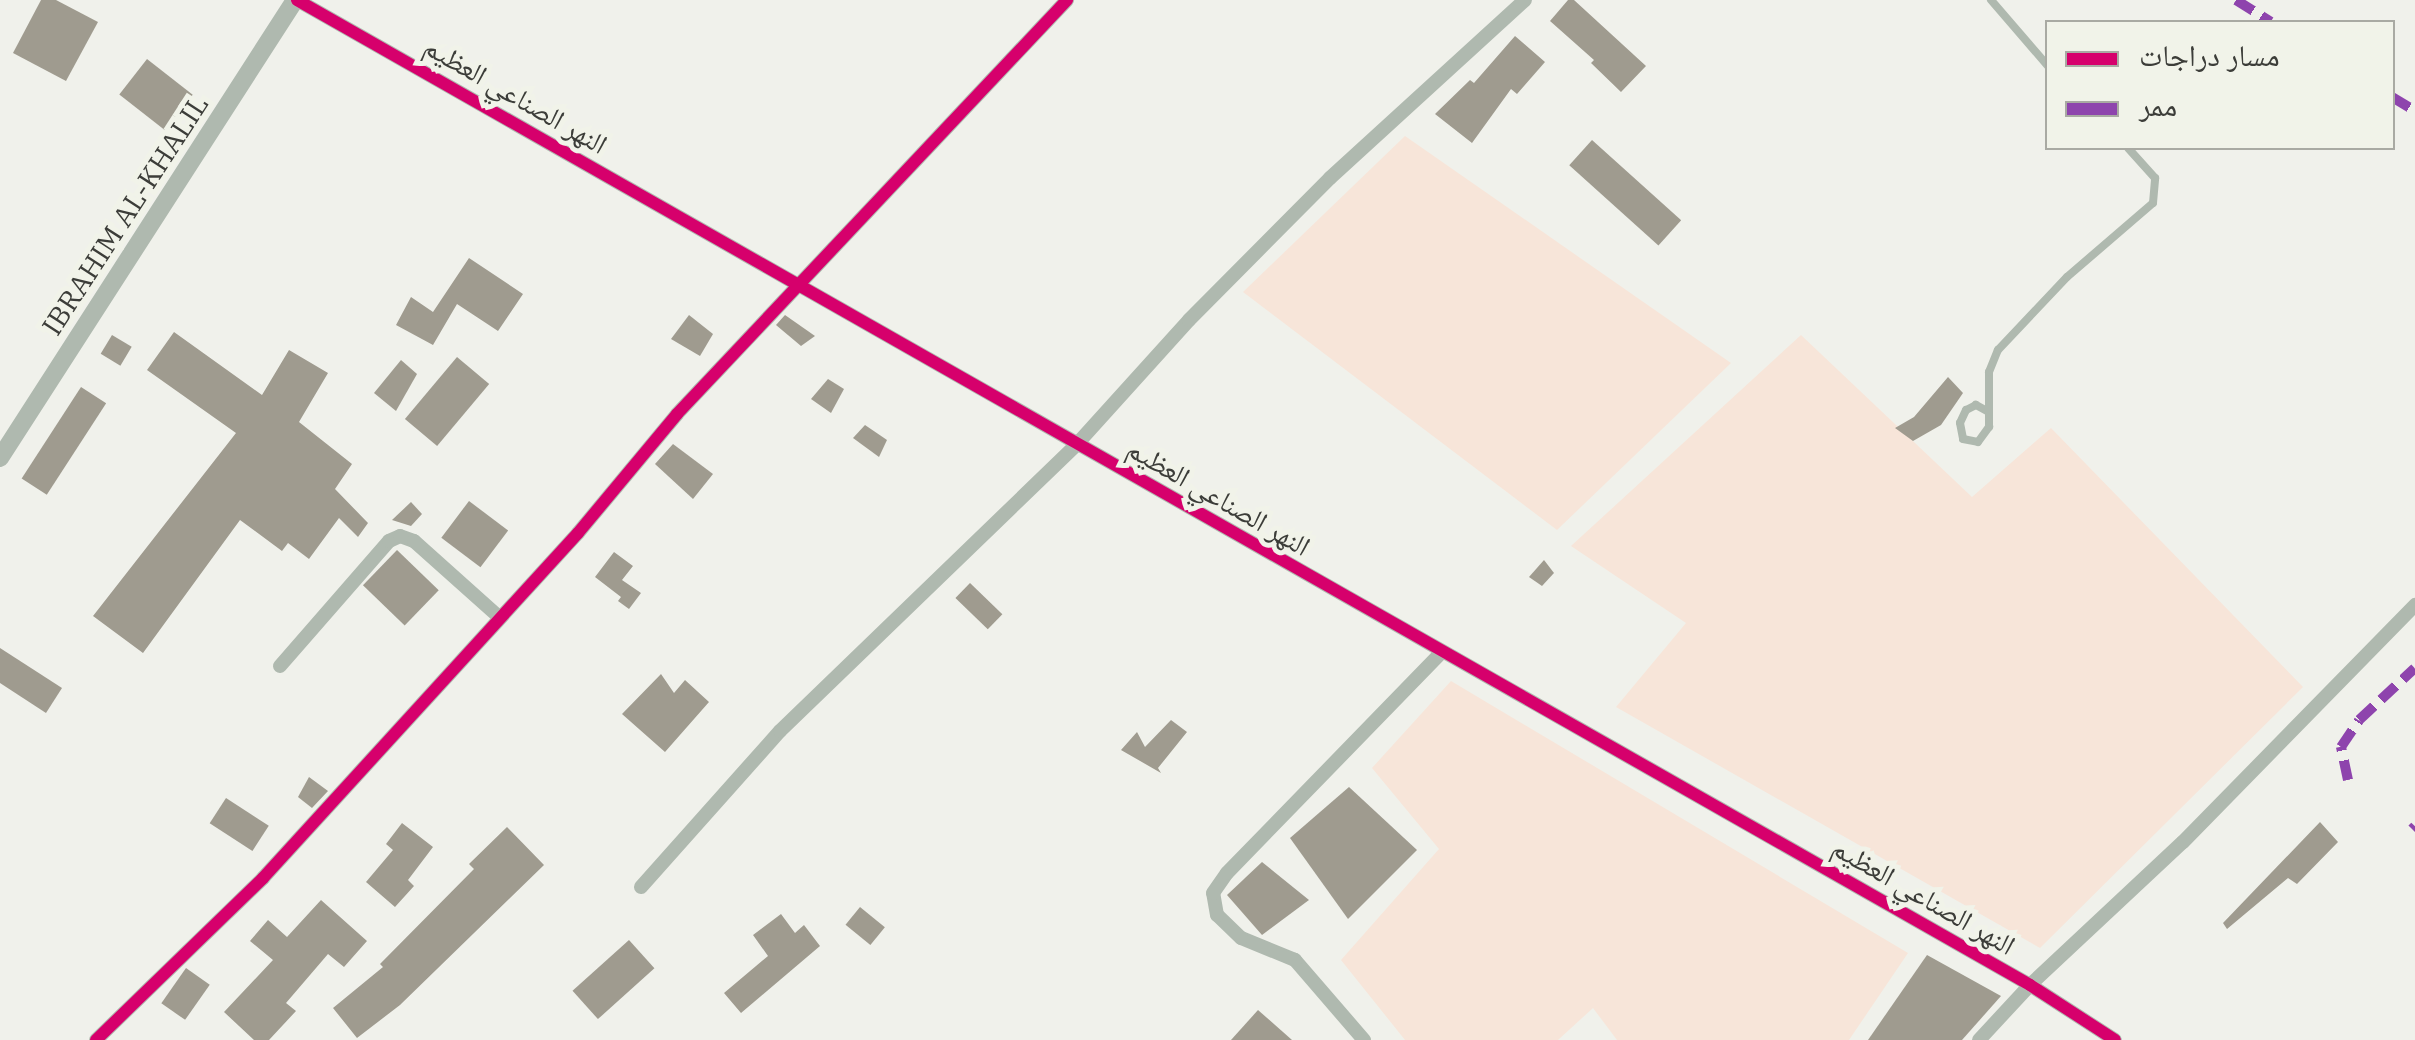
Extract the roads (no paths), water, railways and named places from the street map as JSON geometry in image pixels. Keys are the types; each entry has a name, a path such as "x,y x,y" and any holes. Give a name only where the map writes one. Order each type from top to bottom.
{"street":[{"name":"النهر الصناعي العظيم","path":"296,0 2030,985 2115,1040"},
{"name":"IBRAHIM AL-KHALIL","path":"0,458 296,0"},
{"path":"96,1040 264,878 798,284 1068,0"},
{"path":"642,887 780,731 1076,444 1190,320 1330,178 1525,0"},
{"path":"280,666 389,541 400,536 414,541 500,618"},
{"path":"1980,1040 2030,985 2184,842 2415,605"},
{"path":"1364,1040 1296,960 1241,938 1217,915 1214,893 1226,873 1442,652"}],"lane":[{"path":"1991,0 2045,63"},
{"path":"1988,411 1976,405 1966,410 1960,423 1964,438 1978,442 1986,436 1988,411 1989,372 1998,350 2066,277 2153,204 2155,178 2130,150"}]}
